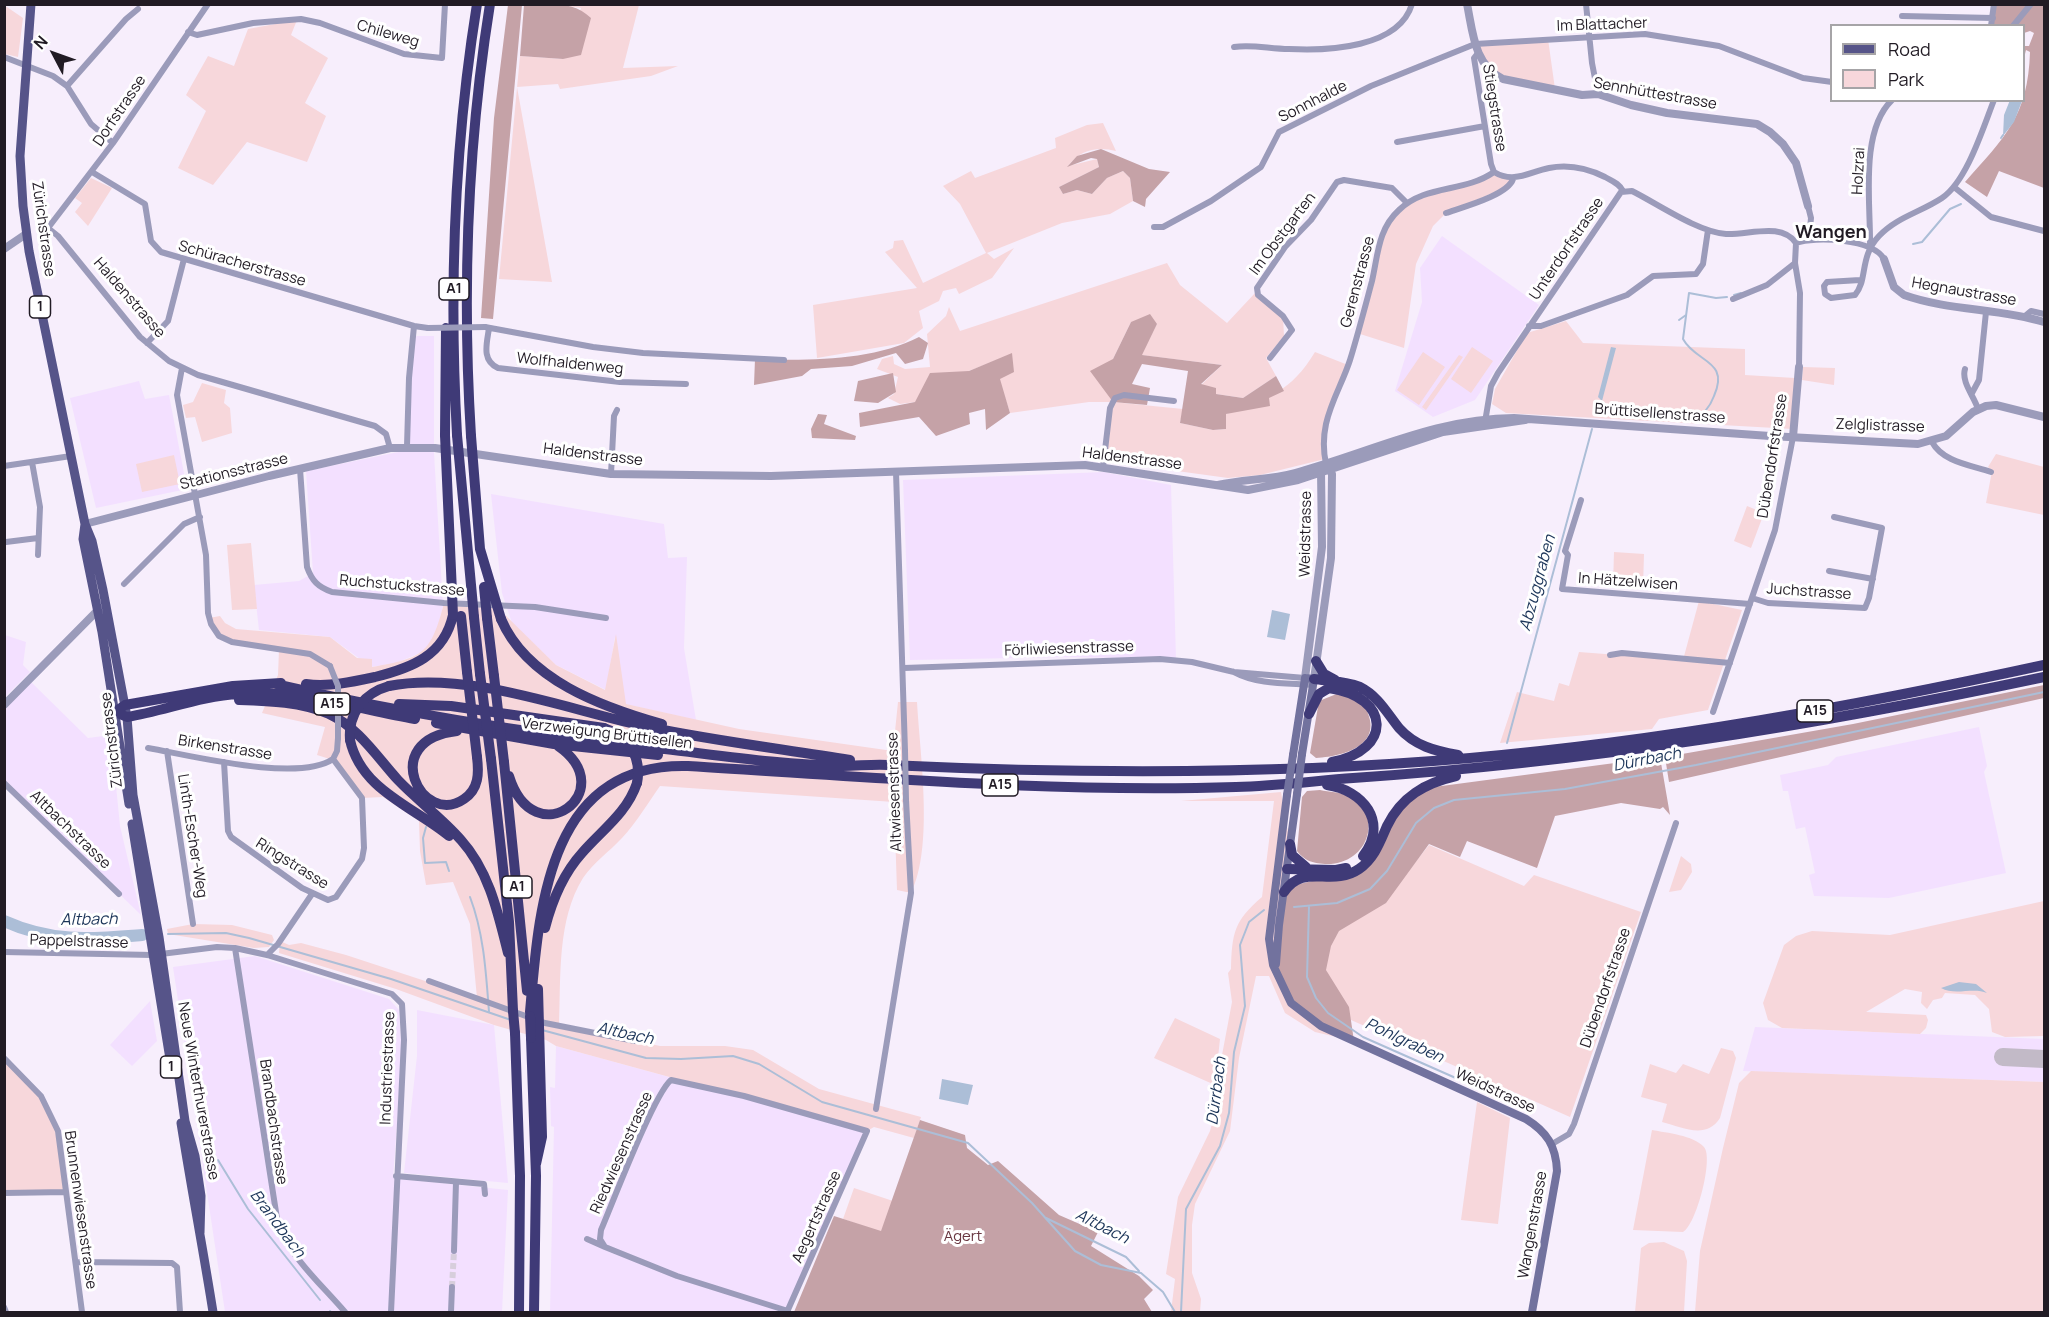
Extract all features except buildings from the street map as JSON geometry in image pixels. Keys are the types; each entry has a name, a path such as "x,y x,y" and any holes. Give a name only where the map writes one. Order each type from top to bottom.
{"highway":[{"name":"A1","path":"477,4 459,142 453,323 458,435 474,617 509,922 508,953 520,1165 519,1312"},
{"name":"A1","path":"490,4 476,108 467,216 466,332 480,549 530,1014 536,1164 534,1312"},
{"path":"459,142 453,180 448,259 445,435 457,615 467,672 477,757 476,785 468,796 459,802 447,805 435,802 423,794 414,780 413,762 422,744 440,734 465,730"},
{"path":"480,549 501,619 522,653 561,682 627,712 721,739"},
{"path":"276,684 342,684 408,668 420,662 438,647 457,615"},
{"path":"1286,768 1350,758 1366,748 1372,740 1376,721 1368,703 1333,684 1316,662"},
{"name":"A15","path":"115,712 125,705 233,686 276,684 465,721 634,745 842,766 880,765 1070,772 1286,768 1474,758 1629,740 1751,722 2044,665"},
{"name":"A15","path":"744,769 886,780 1007,786 1210,787 1310,783 1497,767 1759,733 2044,677"},
{"path":"1309,682 1357,686 1371,694 1402,730 1421,745 1434,751 1474,758"},
{"path":"478,866 442,830 372,780 356,758 350,740 351,722 358,706 369,695 389,686 425,684 485,689 647,727 880,765"},
{"path":"1308,714 1317,696 1333,684"},
{"name":"A15","path":"127,717 234,694 277,694 465,730"},
{"path":"198,702 238,700 285,703 311,708 335,717 360,736 405,787 452,830 471,852 493,896 508,953"},
{"path":"373,703 451,706 604,728 620,735 631,746 638,763 636,783 622,811 570,869 556,893 548,917 538,982 542,1137 536,1164"},
{"path":"115,712 127,717"},
{"name":"Verzweigung Brüttisellen","path":"465,730 554,744 724,763 744,769"},
{"path":"504,762 514,792 524,805 541,814 560,813 576,800 582,778 576,761 554,744"},
{"path":"530,1014 533,963 545,894 562,843 584,808 610,784 645,769 670,766 744,769"},
{"path":"1287,869 1330,878 1354,872 1371,858 1394,814 1412,794 1446,778 1497,767"},
{"path":"1284,892 1292,881 1307,872 1336,870 1352,865 1366,852 1374,829 1369,808 1356,794 1338,787 1310,783"},
{"path":"1285,844 1296,861 1307,872"}],"main road":[{"name":"Zürichstrasse","path":"32,4 20,163 26,234 85,524 92,541 102,632 157,954"},
{"name":"Zürichstrasse","path":"101,610 127,717 134,795 157,954"},
{"name":"Weidstrasse","path":"1298,754 1308,714 1309,682"},
{"name":"Weidstrasse","path":"1309,682 1269,939 1277,973 1291,1003 1321,1026 1510,1110 1536,1125 1552,1144"},
{"name":"Weidstrasse","path":"1277,973 1276,946 1287,869 1285,844"},
{"path":"1276,883 1287,869"},
{"name":"Neue Winterthurerstrasse","path":"157,954 186,1121 200,1186 200,1233 213,1312"},
{"name":"Wangenstrasse","path":"1532,1312 1557,1171 1556,1154 1552,1144"}],"street":[{"name":"Dorfstrasse","path":"48,228 113,144 208,4"},
{"name":"Chileweg","path":"188,32 197,35 253,23 301,19 320,23 404,54 442,58 445,4"},
{"path":"1234,47 1249,45 1304,49 1368,42 1396,29 1405,19 1412,4"},
{"name":"Sennhüttestrasse","path":"1467,4 1478,53 1485,66 1503,79 1582,95 1598,94 1631,105 1667,113 1745,121 1764,128 1784,145 1796,163 1811,218 1809,239"},
{"path":"1586,4 1598,94"},
{"path":"1992,24 1994,4"},
{"path":"2015,24 2031,4"},
{"path":"67,86 126,19 138,9"},
{"path":"1902,16 1993,18"},
{"name":"Im Blattacher","path":"1475,44 1645,34 1700,42 1756,59 1803,78 1830,82"},
{"name":"Sonnhalde","path":"1154,227 1163,227 1211,201 1261,167 1279,132 1371,86 1475,44"},
{"name":"Stiegstrasse","path":"1478,53 1474,58 1494,172 1513,179"},
{"path":"4,57 53,76 67,86 96,130 113,144"},
{"name":"Holzrai","path":"1870,247 1871,151 1880,121 1891,102"},
{"path":"1860,280 1827,282 1824,286 1825,294 1831,298 1854,296 1859,290 1870,247 1894,223 1939,200 1954,187 1993,102"},
{"path":"1397,142 1485,126"},
{"path":"1446,213 1498,193 1509,186 1513,179 1552,168 1574,167 1599,175 1618,184 1623,191"},
{"name":"Schüracherstrasse","path":"92,172 145,204 152,244 161,252 414,327 487,327"},
{"name":"Gerenstrasse","path":"1328,467 1323,446 1326,422 1353,350 1380,240 1389,221 1407,203 1432,191 1470,186 1494,172"},
{"name":"Im Obstgarten","path":"1270,358 1292,330 1283,316 1258,295 1257,288 1285,247 1320,209 1331,187 1344,180 1385,186 1396,190 1407,203"},
{"path":"1954,187 1991,217 2044,231"},
{"name":"Unterdorfstrasse","path":"1485,422 1491,386 1613,201 1623,191 1632,192 1708,230 1728,234 1780,231 1789,234 1796,243"},
{"name":"Haldenstrasse","path":"48,228 58,236 147,343 182,368 375,426 386,434 390,448 435,447 611,474 707,477 1078,465 1217,485 1228,489 1263,488 1320,474 1328,467"},
{"path":"1529,326 1541,327 1624,297 1653,276 1694,275 1703,264 1708,230"},
{"path":"4,249 26,234"},
{"path":"1796,243 1809,239 1870,247"},
{"name":"Dübendorfstrasse","path":"1713,712 1777,520 1793,437 1799,367 1800,293 1795,263 1796,243"},
{"name":"Hegnaustrasse","path":"1870,247 1879,252 1884,259 1894,287 1904,295 1986,312 2025,316 2044,322"},
{"path":"147,343 168,321 184,259"},
{"path":"1733,299 1767,285 1795,263"},
{"path":"2025,316 2031,311 2044,314"},
{"path":"1972,393 1979,381 1986,312"},
{"path":"407,446 409,378 414,327"},
{"path":"487,327 593,347 643,353 784,360"},
{"name":"Wolfhaldenweg","path":"487,327 486,356 492,365 498,368 620,382 686,384"},
{"path":"182,368 177,392 206,555 208,613 214,631 232,642 310,654 330,666 338,686 338,738 337,751 333,759"},
{"path":"1965,369 1964,380 1978,409"},
{"path":"1103,467 1110,408 1115,398 1122,394 1174,401"},
{"path":"1932,442 1946,436 1978,409 1996,405 2044,417"},
{"path":"611,474 614,416 617,410"},
{"name":"Brüttisellenstrasse","path":"1328,467 1443,432 1485,422 1525,420 1793,437"},
{"name":"Zelglistrasse","path":"1793,437 1918,444 1932,442 1937,451 1944,456 1991,472"},
{"name":"Stationsstrasse","path":"85,524 390,448"},
{"path":"4,466 71,456"},
{"path":"32,462 40,507 38,555"},
{"name":"Haldenstrasse","path":"1217,485 1279,477 1328,467"},
{"name":"Weidstrasse","path":"1309,682 1316,662 1331,558 1328,467"},
{"name":"Ruchstuckstrasse","path":"300,469 307,567 311,579 322,588 332,592 436,602 535,607 606,618"},
{"name":"Altwiesenstrasse","path":"876,1109 911,893 904,751 904,668 896,472"},
{"name":"Weidstrasse","path":"1309,682 1309,649 1322,547 1323,503 1320,474"},
{"name":"In Hätzelwisen","path":"1581,500 1565,551 1568,555 1562,589 1751,601"},
{"path":"124,584 184,524 200,517"},
{"path":"1829,571 1873,579 1882,528 1834,517"},
{"path":"6,542 38,538"},
{"name":"Juchstrasse","path":"1751,601 1865,608 1873,579"},
{"path":"4,705 80,628 101,610"},
{"path":"80,628 89,627 102,632"},
{"path":"1610,655 1622,653 1730,663"},
{"name":"Förliwiesenstrasse","path":"904,668 1160,659 1181,660 1234,672 1309,682"},
{"name":"Birkenstrasse","path":"148,748 224,762 273,768 322,765 333,759"},
{"name":"Linth-Escher-Weg","path":"167,751 193,924"},
{"name":"Ringstrasse","path":"224,762 228,831 231,837 312,894 328,900 336,897 364,854 362,798 333,759"},
{"name":"Altbachstrasse","path":"4,783 119,894"},
{"name":"Dübendorfstrasse","path":"1552,1144 1569,1134 1577,1116 1676,823"},
{"path":"270,952 312,894"},
{"name":"Industriestrasse","path":"157,954 217,947 270,952 392,994 400,1000 404,1018 391,1312"},
{"name":"Brandbachstrasse","path":"235,948 278,1225 287,1245 306,1271 345,1312"},
{"name":"Pappelstrasse","path":"4,952 157,954"},
{"path":"429,981 468,993 492,1006 545,1023 635,1041"},
{"name":"Brunnenwiesenstrasse","path":"4,1058 38,1091 53,1118 66,1192 82,1312"},
{"name":"Riedwiesenstrasse","path":"605,1247 600,1239 601,1230 664,1086 671,1080 744,1096 867,1131"},
{"name":"Aegertstrasse","path":"787,1312 867,1131"},
{"path":"396,1176 484,1184 485,1194"},
{"path":"454,1251 456,1182"},
{"path":"4,1193 66,1192"},
{"path":"587,1239 677,1276 787,1312"},
{"path":"76,1262 172,1263 177,1267 180,1312"},
{"path":"451,1312 452,1287"},
{"path":"4,1307 6,1312"}],"shaded area":[{"path":"1442,236 1539,305 1475,400 1433,417 1395,391 1422,302 1420,268"},
{"path":"412,336 434,336 434,453 443,606 435,638 422,652 396,663 371,667 330,637 259,630 254,585 299,581 313,573 306,471 408,450"},
{"path":"139,381 145,399 169,395 187,489 96,508 70,398"},
{"path":"1104,472 1171,485 1176,659 1071,657 910,660 903,480"},
{"path":"491,494 664,524 668,558 687,557 684,648 696,720 625,704 615,637 606,690 556,665 512,623 502,593"},
{"path":"5,635 26,642 23,665 30,672 5,697"},
{"path":"29,680 88,738 111,735 120,826 141,915 5,783 4,705"},
{"path":"1979,727 1987,766 1984,772 2006,873 1889,898 1814,896 1809,875 1815,873 1805,827 1796,829 1788,791 1783,791 1780,775 1828,765 1836,757"},
{"path":"255,956 389,999 399,1010 402,1059 393,1178 508,1190 502,1312 225,1312 173,967"},
{"path":"150,1001 157,1041 132,1066 110,1045"},
{"path":"417,1010 494,1025 508,1183 404,1173 417,1056"},
{"path":"1755,1027 2044,1039 2044,1082 1743,1071"},
{"path":"556,1046 867,1131 787,1312 550,1312 554,1127 551,1126 550,1087 555,1088"}],"green space":[{"path":"560,4 576,8 591,18 581,55 563,59 520,56 524,5"},
{"path":"4,5 23,18 18,57 5,54"},
{"path":"508,5 522,5 493,319 481,318 494,118"},
{"path":"560,5 639,5 623,68 678,66 651,76 560,89 558,84 517,87 520,56 563,59 581,8"},
{"path":"1994,5 2044,5 2044,188 1999,171 1987,197 1965,182 2003,138 2022,102 2025,102 2030,52 2026,50 2025,54 2025,46 2029,46 2034,33 2030,31 2025,33 2025,24 1991,24"},
{"path":"297,20 291,35 328,58 305,103 326,116 307,162 247,142 213,185 178,168 206,111 186,95 208,56 234,66 248,29"},
{"path":"1548,39 1555,89 1493,74 1475,44"},
{"path":"517,87 552,282 499,279"},
{"path":"1103,123 1116,151 1096,149 1078,156 1068,166 1097,159 1099,167 1059,187 1063,194 1077,190 1092,194 1107,178 1123,171 1130,178 1133,201 1110,214 1062,223 987,253 994,259 1014,248 992,278 959,294 956,288 943,291 939,301 919,311 923,328 904,343 817,358 813,305 917,288 885,252 893,248 894,241 903,240 923,283 986,253 960,204 943,186 971,171 975,178 1056,148 1055,138 1087,125"},
{"path":"1101,149 1149,169 1170,172 1146,199 1145,207 1133,201 1130,178 1123,171 1107,178 1092,194 1077,190 1063,194 1059,187 1099,167 1097,159 1091,158 1067,167 1077,156"},
{"path":"1494,172 1513,179 1509,186 1446,213 1433,226 1416,264 1404,348 1357,333 1386,227 1407,203"},
{"path":"91,178 112,188 88,226 75,212 82,203 75,198"},
{"path":"1167,263 1180,285 1227,323 1256,292 1283,316 1284,336 1266,358 1276,376 1243,398 1216,394 1201,385 1222,365 1141,355 1157,324 1131,322 1113,359 1113,402 1183,409 1180,423 1213,430 1226,429 1226,414 1277,392 1297,376 1315,352 1348,365 1326,422 1325,459 1260,475 1228,478 1104,461 1112,402 1089,402 1010,413 999,379 1012,354 969,371 915,402 900,404 888,398 894,394 898,377 877,369 882,359 893,356 894,364 905,369 930,367 927,334 946,316 949,307 960,331"},
{"path":"1150,314 1157,324 1142,355 1222,365 1201,384 1216,388 1216,394 1243,398 1276,376 1284,391 1269,398 1270,406 1226,414 1226,429 1213,430 1180,423 1188,371 1142,364 1132,384 1150,388 1147,405 1113,402 1090,371 1113,359 1131,322"},
{"path":"1566,321 1583,343 1745,349 1745,375 1795,378 1793,429 1506,413 1492,404 1495,389 1527,333"},
{"path":"919,337 928,343 923,359 905,364 896,353 852,366 811,369 802,376 754,385 755,359 838,358 881,351"},
{"path":"1472,347 1493,361 1471,393 1451,379"},
{"path":"1423,352 1445,367 1419,405 1397,390"},
{"path":"1012,353 1014,372 1000,379 1010,413 986,430 985,409 969,413 970,424 936,436 919,417 860,427 859,413 915,402 930,373 969,371"},
{"path":"1459,355 1463,357 1426,410 1422,407"},
{"path":"1803,367 1835,368 1834,385 1802,380"},
{"path":"893,373 896,392 878,403 854,401 858,381"},
{"path":"202,383 226,390 224,403 230,408 232,433 202,442 195,417 186,418 183,405 193,402"},
{"path":"818,414 827,415 824,424 856,436 855,440 812,438 811,429"},
{"path":"1996,454 2044,467 2044,515 1986,503 1992,471 1988,467"},
{"path":"174,455 180,484 142,492 136,464"},
{"path":"1747,506 1764,513 1751,548 1734,541"},
{"path":"251,543 257,609 232,610 227,545"},
{"path":"1614,552 1644,554 1643,588 1613,586"},
{"path":"1699,601 1742,610 1708,710 1659,719 1652,729 1500,743 1517,692 1554,701 1559,683 1569,686 1579,652 1683,660"},
{"path":"444,603 496,606 556,665 605,690 616,634 626,704 739,729 893,751 898,702 917,702 924,826 918,873 911,893 897,890 894,802 660,786 627,832 587,872 575,894 562,949 559,1024 660,1046 725,1046 753,1050 819,1089 921,1117 914,1138 874,1127 867,1131 556,1046 546,1040 494,1025 396,989 279,953 280,941 289,945 301,943 346,955 477,998 470,924 453,882 426,885 420,851 419,821 383,797 362,798 333,760 317,755 325,727 262,713 278,675 279,650 225,640 209,618 220,616 225,623 236,629 330,637 357,658 372,659 372,667 403,660 423,650 435,633"},
{"path":"2044,685 2044,698 1669,782 1665,757 1853,724"},
{"path":"1339,693 1363,704 1369,717 1370,728 1367,737 1352,750 1316,758 1310,753 1319,701"},
{"path":"1660,757 1670,815 1663,807 1660,809 1621,803 1555,816 1537,868 1467,841 1460,857 1429,844 1386,903 1339,931 1331,946 1326,970 1349,1007 1354,1041 1313,1021 1301,1013 1289,1000 1278,970 1279,937 1287,887 1358,870 1391,820 1419,789"},
{"path":"1320,790 1348,796 1359,804 1366,814 1369,826 1367,837 1352,857 1340,862 1325,864 1313,862 1297,851 1302,797 1307,791"},
{"path":"1281,792 1290,844 1279,925 1354,1041 1315,1032 1285,1013 1269,976 1256,976 1239,1058 1230,1131 1195,1204 1192,1225 1192,1273 1201,1299 1200,1312 1171,1312 1175,1279 1166,1274 1178,1197 1210,1131 1218,1102 1219,1071 1232,1002 1228,973 1231,969 1232,946 1240,921 1262,897 1274,801 1181,801"},
{"path":"1429,845 1524,886 1534,875 1641,912 1570,1117 1351,1020 1330,986 1325,966 1330,945 1339,929 1386,899"},
{"path":"1681,856 1691,864 1692,872 1681,890 1669,892"},
{"path":"2044,901 2044,1036 2005,1037 1992,1032 1989,1009 1975,995 1945,993 1942,998 1933,1000 1927,1009 1921,1003 1922,992 1905,989 1866,1012 1926,1015 1928,1020 1926,1028 1920,1034 1782,1028 1768,1020 1763,1003 1784,945 1796,936 1812,931 1890,935"},
{"path":"193,924 232,925 272,935 274,940 269,947 254,948 168,934 167,929"},
{"path":"1175,1018 1220,1039 1215,1085 1154,1058"},
{"path":"1721,1048 1733,1051 1736,1058 1720,1118 1708,1129 1701,1130 1685,1129 1662,1122 1667,1104 1641,1097 1650,1064 1676,1073 1683,1064 1709,1074"},
{"path":"4,1058 34,1086 53,1118 66,1192 5,1193"},
{"path":"1751,1071 2044,1082 2044,1312 1695,1312 1700,1251 1723,1148 1739,1083"},
{"path":"1477,1102 1510,1118 1498,1224 1461,1220"},
{"name":"Ägert","path":"920,1120 965,1135 967,1148 988,1165 998,1161 1059,1215 1098,1232 1091,1246 1139,1276 1153,1290 1144,1299 1152,1312 794,1312 834,1216 881,1231"},
{"path":"1652,1130 1693,1140 1704,1147 1707,1154 1705,1177 1698,1205 1688,1227 1683,1232 1633,1230"},
{"path":"854,1188 893,1201 881,1232 843,1219"},
{"path":"1664,1242 1684,1251 1687,1261 1684,1312 1635,1312 1641,1248 1649,1243"}],"water":[{"path":"2009,102 2022,102 2014,122 2003,136 2004,115"},
{"path":"1611,347 1616,348 1602,401 1598,397"},
{"path":"1272,610 1290,614 1285,640 1267,637"},
{"path":"1959,982 1976,984 1987,993 1941,988"},
{"path":"942,1079 973,1085 968,1105 939,1099"}],"waterway":[{"path":"1913,244 1922,242 1950,209 1961,204"},
{"path":"1597,411 1692,421 1702,414 1714,396 1718,375 1715,368 1689,347 1683,339 1689,293 1716,298 1727,297"},
{"path":"1734,295 1741,293"},
{"path":"1679,320 1686,315"},
{"name":"Abzuggraben","path":"1596,415 1600,401"},
{"name":"Abzuggraben","path":"1507,743 1592,429"},
{"name":"Dürrbach","path":"1294,907 1337,903 1370,889 1387,871 1416,823 1434,808 1454,800 1565,789 1696,765 2044,692"},
{"path":"426,827 423,838 425,863 446,862 449,871"},
{"path":"470,897 481,939 489,1012"},
{"name":"Pohlgraben","path":"1309,906 1307,977 1316,998 1328,1013 1363,1037 1510,1102"},
{"name":"Dürrbach","path":"1181,1312 1186,1209 1220,1146 1229,1113 1234,1052 1245,1006 1240,945 1249,922 1264,910"},
{"name":"Altbach","path":"4,921 39,933 72,938 142,935"},
{"name":"Altbach","path":"168,934 226,933 249,938 391,979 511,1020"},
{"name":"Altbach","path":"542,1030 646,1058 681,1059 733,1056 759,1064 822,1102 968,1143 1032,1203 1075,1251 1101,1265 1141,1273 1163,1292 1175,1312"},
{"name":"Brandbach","path":"218,1160 248,1209 320,1300"},
{"name":"Altbach","path":"1046,1218 1126,1257 1139,1271"}],"taxiway":[{"path":"2003,1057 2044,1059"}],"tunnel":[{"path":"452,1287 454,1251"}],"district":[{"name":"Wangen","path":"1831,233"}]}
